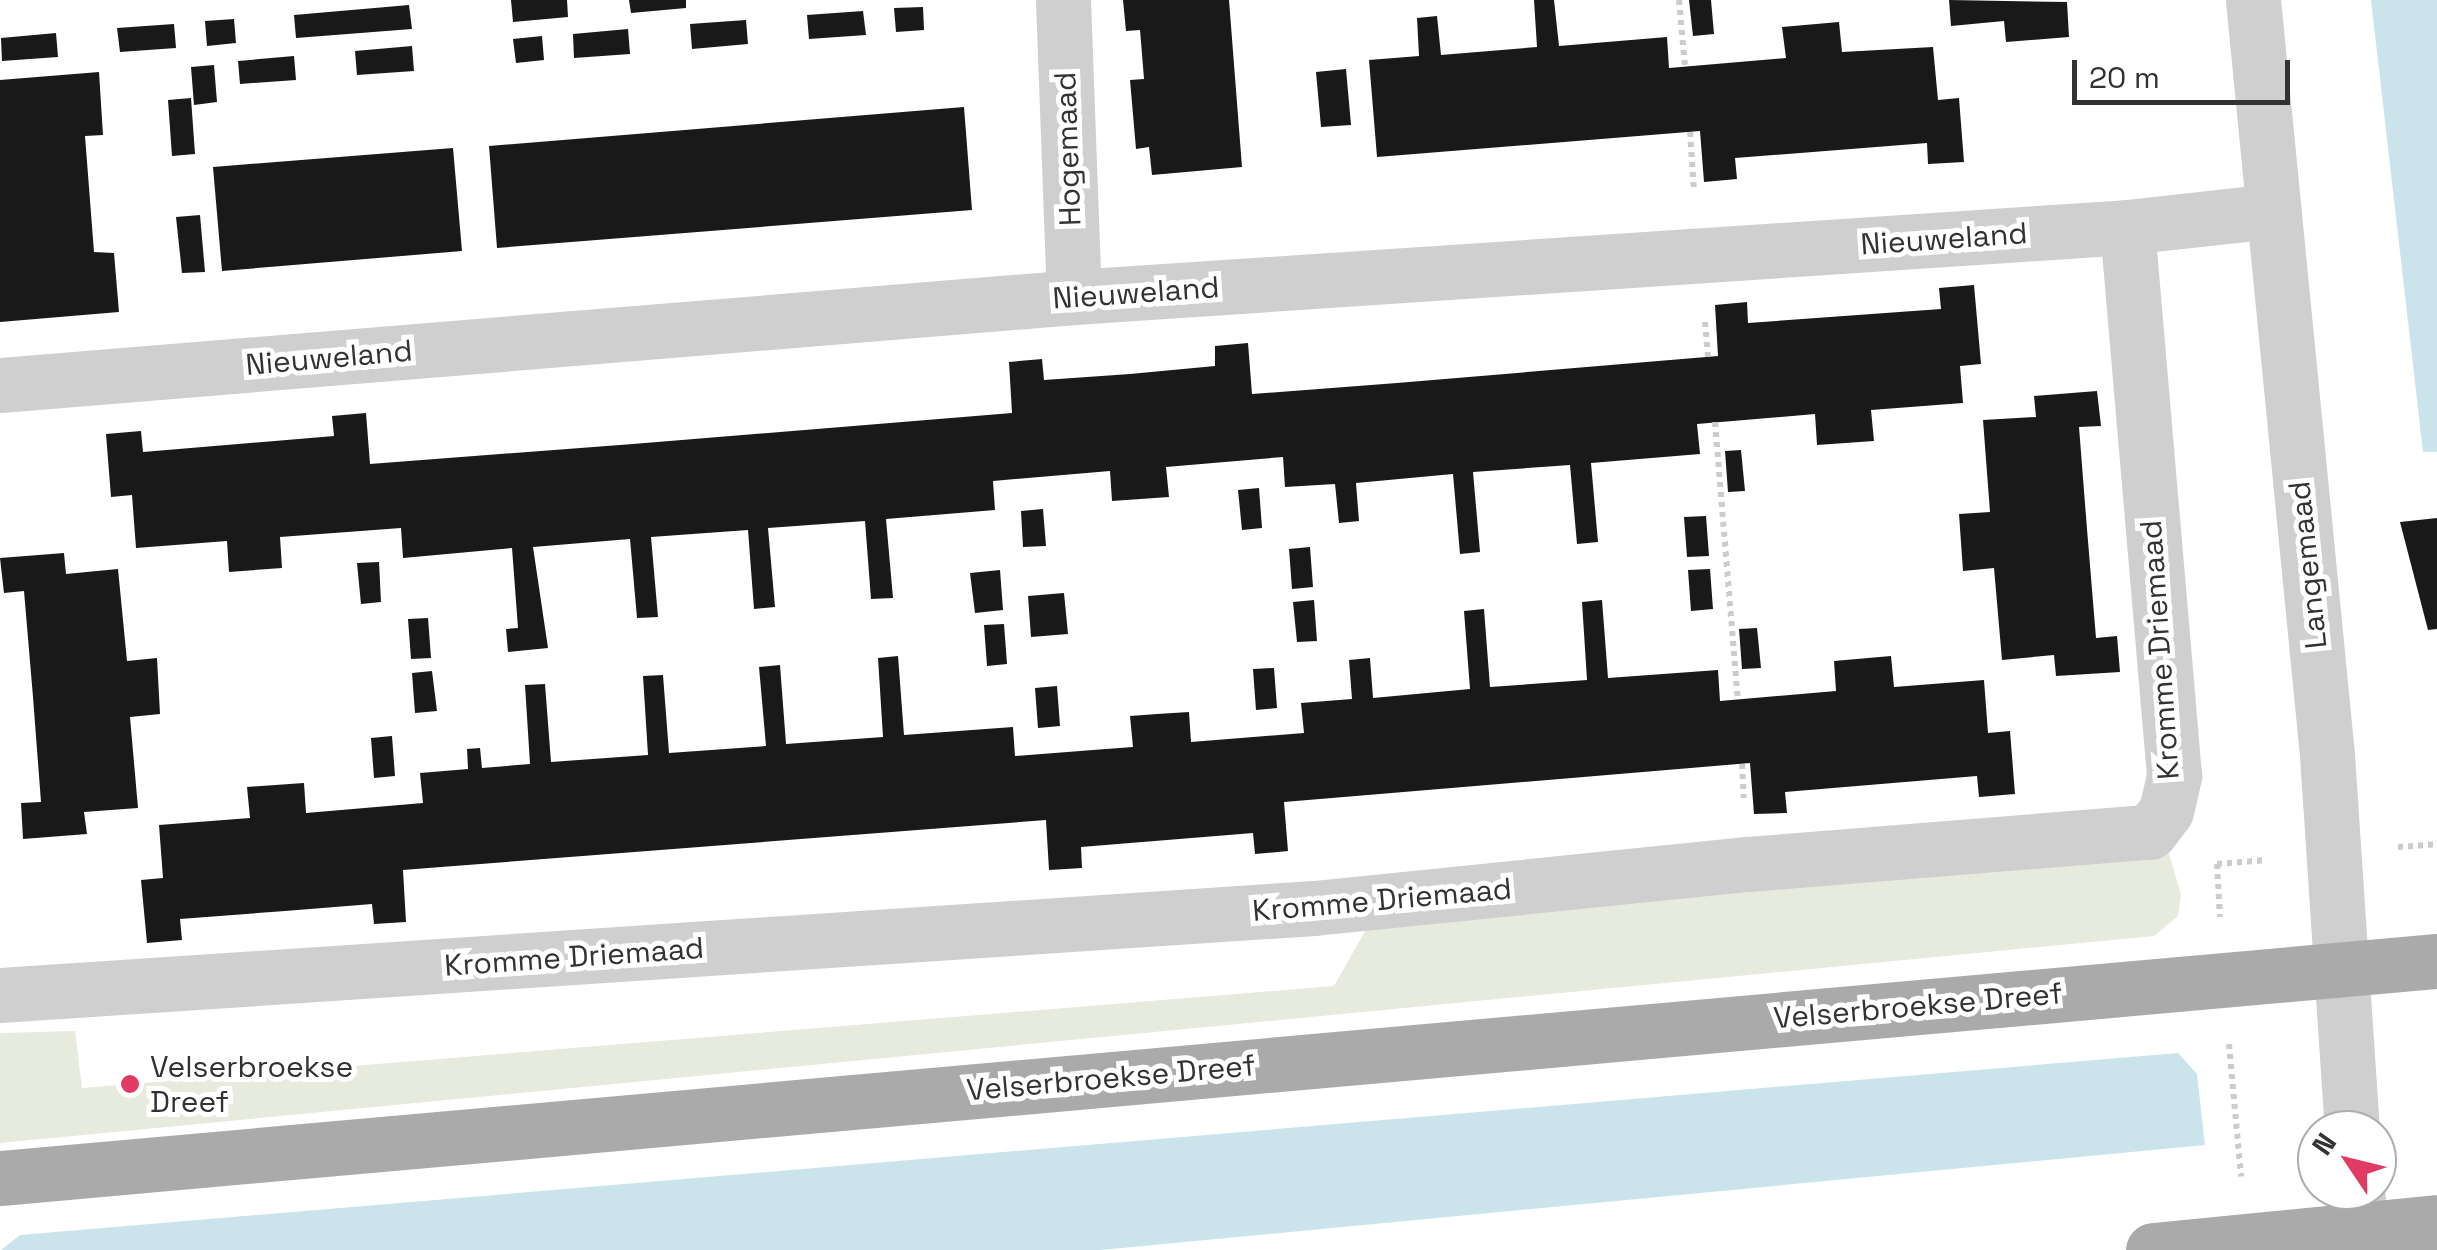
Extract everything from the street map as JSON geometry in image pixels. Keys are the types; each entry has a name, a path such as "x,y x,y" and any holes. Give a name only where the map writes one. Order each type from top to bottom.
{"main road":[{"name":"Velserbroekse Dreef","path":"0,1178 2437,961"},
{"path":"2153,1250 2247,1242 2360,1211 2437,1222"}],"street":[{"name":"Hogemaad","path":"1063,0 1074,297"},
{"name":"Langemaad","path":"2253,0 2327,755 2336,971 2350,1110"},
{"name":"Nieuweland","path":"0,385 1074,297 2127,227 2273,211"},
{"name":"Kromme Driemaad","path":"0,995 1314,908 1748,864 2150,832 2166,811 2174,775 2127,227"}],"path":[{"path":"1679,0 1685,66"},
{"path":"1715,422 1738,700"},
{"path":"2217,864 2223,978 2247,1242"}],"shaded area":[{"path":"2169,854 2181,894 2178,916 2154,936 0,1143 0,1033 75,1031 82,1088 1334,986 1373,917"}],"water":[{"path":"2371,0 2437,0 2437,452 2423,452"},
{"path":"2178,1053 2197,1074 2205,1145 1101,1250 1,1250 20,1235"}],"building":[{"path":"511,0 567,0 568,17 513,22"},
{"path":"629,0 686,0 686,8 631,13"},
{"path":"1123,0 1229,0 1242,167 1152,175 1149,147 1136,149 1130,80 1144,79 1140,30 1126,31"},
{"path":"1534,0 1554,0 1559,46 1667,37 1669,68 1786,58 1782,27 1839,22 1842,52 1933,47 1938,100 1959,98 1964,162 1928,164 1927,143 1735,158 1737,179 1704,182 1700,131 1377,157 1369,60 1419,56 1417,18 1437,16 1441,55 1537,47"},
{"path":"1689,0 1711,0 1714,34 1693,36"},
{"path":"1949,0 2067,2 2069,37 2006,42 2004,21 1951,26"},
{"path":"409,5 412,29 296,38 294,15"},
{"path":"923,7 924,30 896,32 894,8"},
{"path":"863,11 866,35 809,39 807,15"},
{"path":"234,19 236,43 207,46 205,21"},
{"path":"746,20 748,44 692,49 690,24"},
{"path":"174,24 176,48 120,52 117,28"},
{"path":"628,29 630,54 574,58 573,34"},
{"path":"56,33 58,57 2,61 1,38"},
{"path":"542,36 544,60 516,63 513,39"},
{"path":"412,46 414,71 357,75 355,51"},
{"path":"294,56 296,80 240,84 238,61"},
{"path":"214,65 217,102 194,105 191,67"},
{"path":"1346,69 1351,125 1321,127 1316,72"},
{"path":"99,72 103,135 85,136 94,252 114,253 119,312 0,322 0,80"},
{"path":"191,98 195,154 172,156 168,100"},
{"path":"964,107 972,210 497,248 489,146"},
{"path":"453,148 462,251 222,271 213,167"},
{"path":"200,215 205,272 182,273 176,217"},
{"path":"1974,285 1981,364 1960,366 1963,403 1871,410 1874,441 1817,445 1815,414 1697,424 1700,454 1591,463 1598,542 1577,544 1570,465 1473,472 1480,552 1460,554 1453,474 1356,483 1359,521 1339,523 1335,484 1285,487 1283,457 1166,467 1169,497 1112,501 1110,471 993,481 995,510 886,519 893,598 871,599 865,521 768,528 775,607 754,609 748,530 651,537 658,617 637,618 630,539 533,547 548,648 508,652 506,629 518,628 512,548 403,558 401,528 280,537 282,568 229,572 227,541 136,548 132,495 111,497 106,434 141,431 143,452 334,436 332,416 366,413 370,464 633,444 1012,413 1009,362 1042,359 1044,380 1130,374 1215,366 1215,346 1248,343 1252,394 1718,356 1715,305 1747,302 1748,323 1941,309 1939,288"},
{"path":"2097,391 2101,426 2079,427 2087,529 2096,638 2117,636 2120,672 2056,676 2054,655 2002,660 1994,568 1963,571 1959,514 1990,512 1983,420 2036,417 2034,396"},
{"path":"1741,450 1745,491 1728,492 1725,451"},
{"path":"1259,488 1262,528 1242,530 1238,490"},
{"path":"1043,509 1046,546 1023,547 1021,511"},
{"path":"1706,516 1709,556 1687,557 1684,517"},
{"path":"2437,518 2437,629 2428,630 2400,522"},
{"path":"1310,547 1313,587 1292,589 1289,549"},
{"path":"64,553 66,574 118,569 127,661 157,658 160,714 130,717 138,808 84,812 87,834 23,839 21,803 41,802 33,697 24,591 4,593 0,558"},
{"path":"379,562 381,602 361,604 357,563"},
{"path":"1710,569 1713,609 1691,611 1688,570"},
{"path":"1000,570 1003,610 975,613 970,573"},
{"path":"1064,593 1068,634 1031,637 1028,596"},
{"path":"1314,600 1317,641 1297,642 1293,602"},
{"path":"1602,600 1608,678 1718,670 1720,701 1836,691 1834,661 1891,656 1894,687 1984,680 1988,733 2010,731 2015,794 1979,797 1977,776 1785,792 1787,813 1754,814 1750,763 1284,802 1288,851 1255,854 1253,833 1081,847 1082,868 1049,870 1046,820 428,868 403,870 406,922 374,924 372,904 180,919 182,940 147,943 141,880 163,878 159,825 250,818 247,787 304,783 306,813 423,803 420,773 468,769 467,749 480,748 482,768 530,764 525,685 545,684 551,762 648,755 643,676 663,675 669,753 766,746 759,667 780,665 786,744 883,737 878,658 898,656 904,735 1013,727 1015,756 1133,747 1130,716 1189,712 1191,742 1304,733 1301,703 1352,699 1349,660 1370,658 1373,698 1470,689 1464,611 1484,609 1490,687 1587,680 1582,602"},
{"path":"428,618 431,658 411,659 408,619"},
{"path":"1004,624 1007,664 987,666 984,625"},
{"path":"1757,628 1761,668 1742,669 1739,629"},
{"path":"1274,668 1277,708 1256,710 1253,669"},
{"path":"432,671 437,711 415,713 412,673"},
{"path":"1057,686 1060,726 1038,728 1035,688"},
{"path":"392,736 395,776 374,778 371,738"}],"place":[{"name":"Velserbroekse Dreef","path":"130,1084"}]}
